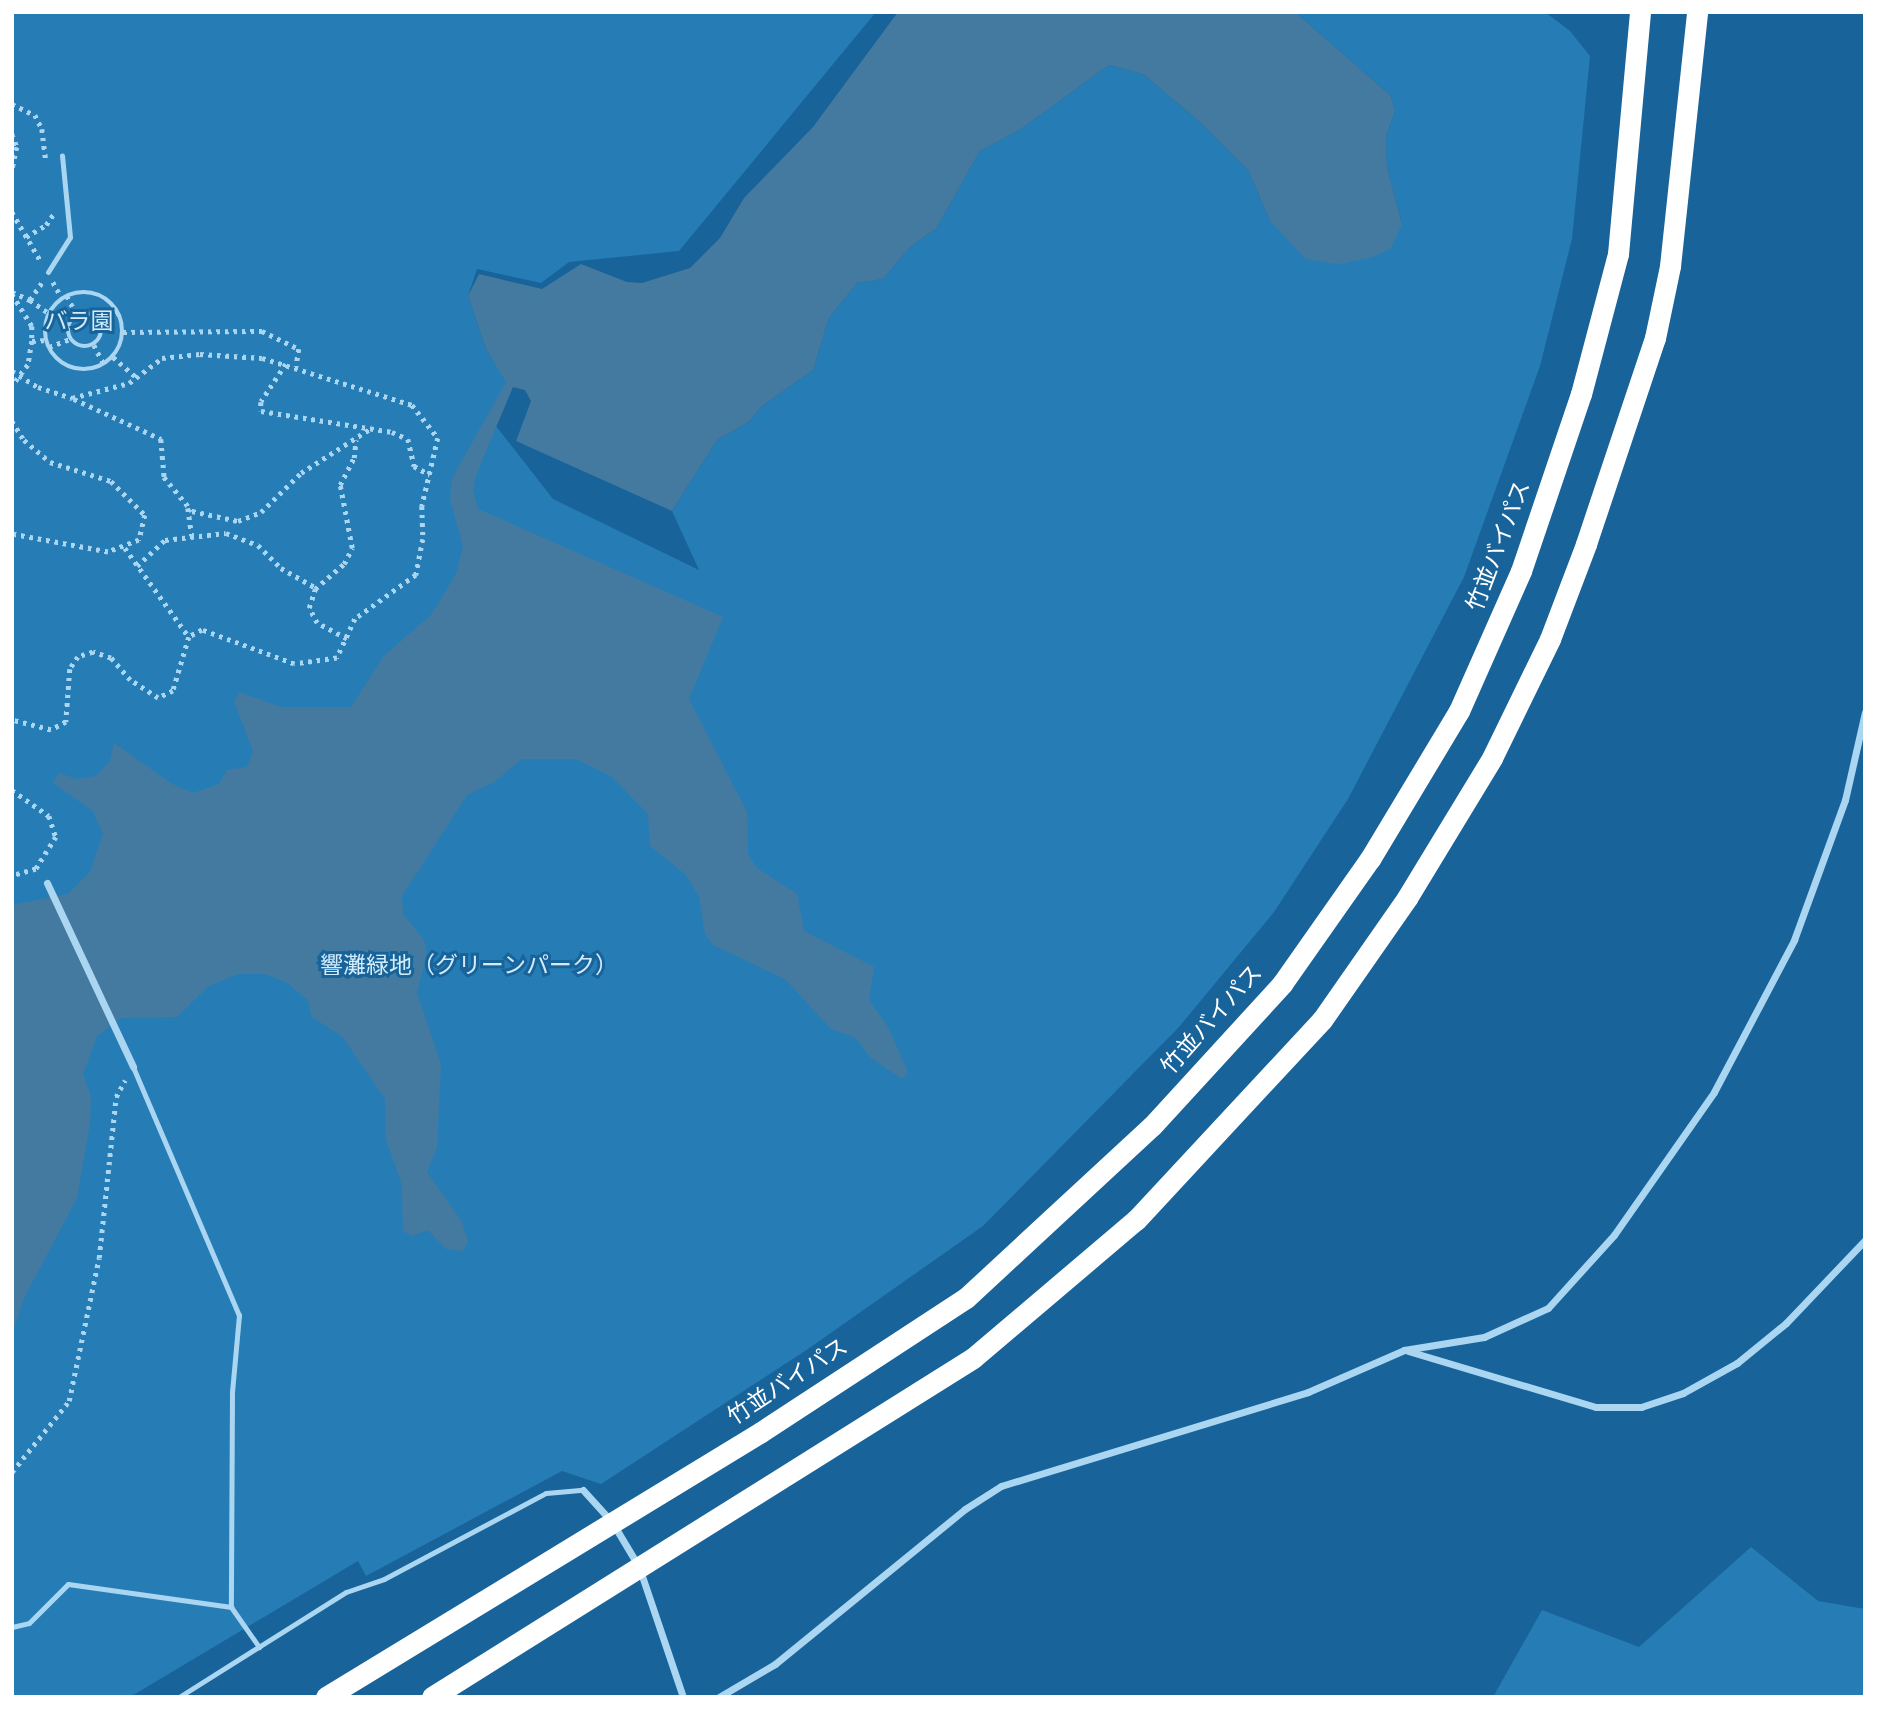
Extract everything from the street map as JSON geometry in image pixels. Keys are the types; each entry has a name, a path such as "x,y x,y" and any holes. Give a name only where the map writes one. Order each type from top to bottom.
{"highway":[{"name":"竹並バイパス","path":"326,1697 612,1522 966,1298 1152,1126 1282,984 1370,859 1459,711 1521,571 1581,394 1618,254 1640,12"},
{"path":"432,1697 973,1358 1136,1220 1322,1020 1407,898 1492,758 1550,639 1656,338 1670,266 1697,18"}],"street":[{"path":"719,1697 775,1664 965,1509 1001,1486 1308,1392 1404,1350 1484,1336 1549,1308 1614,1235 1714,1092 1794,940 1845,800 1865,712"},
{"path":"47,883 133,1067"},
{"path":"1404,1350 1596,1407 1640,1407 1683,1393 1737,1363 1786,1324 1865,1240"},
{"path":"583,1490 612,1522 639,1567 683,1697"}],"lane":[{"path":"48,272 70,237 62,155"},
{"path":"133,1067 239,1315 232,1392 231,1607 259,1647"},
{"path":"178,1697 346,1592 384,1579 546,1493 583,1490"},
{"path":"12,1627 29,1623 68,1584 231,1607"}],"path":[{"path":"12,104 35,114 42,129 47,165"},
{"path":"12,134 17,147 12,171"},
{"path":"26,237 46,225 54,213 52,201"},
{"path":"12,212 48,272 30,300"},
{"path":"87,292 100,295 119,313 123,332 113,357 104,365 74,369 49,347 47,340 50,314 67,296 87,292"},
{"path":"12,293 30,300 50,314"},
{"path":"12,293 32,326 28,365 12,386"},
{"path":"67,296 77,315"},
{"path":"70,339 69,323 77,315 88,313 101,323"},
{"path":"101,323 119,313"},
{"path":"70,339 83,348 94,345 101,336 101,323"},
{"path":"123,332 262,331 299,349 296,367"},
{"path":"49,347 70,339"},
{"path":"32,341 47,340"},
{"path":"94,345 104,365"},
{"path":"12,720 51,730 66,722 70,669 78,657 93,652 110,658 130,680 158,698 173,691 189,638 202,630 216,632 294,664 337,658 355,619 416,575 438,438 412,405 286,364 200,354 162,358 136,378 106,391 72,398"},
{"path":"113,357 136,378"},
{"path":"286,364 261,402 261,411 373,427 408,439 414,466 430,475"},
{"path":"12,371 19,377 161,439 163,477 188,508 199,515 248,519 274,502 302,473 373,427"},
{"path":"12,421 24,440 50,462 111,481 132,497 145,515 139,540 125,548 100,551 12,534"},
{"path":"348,639 313,619 310,600 316,588 344,564 352,548 340,485 354,458 356,440"},
{"path":"188,508 192,536"},
{"path":"137,566 165,540 226,533 258,545 281,568 316,588"},
{"path":"125,548 189,638"},
{"path":"12,790 49,816 56,837 36,869 12,875"},
{"path":"12,1472 69,1401 99,1258 116,1097 133,1067"}],"green space":[{"name":"響灘緑地（グリーンパーク）","path":"12,12 876,12 679,251 569,262 541,283 477,269 468,296 486,349 507,382 489,417 553,499 699,570 672,511 717,440 750,421 761,407 813,370 829,318 857,283 883,279 911,246 936,229 980,151 1021,129 1109,65 1143,74 1200,122 1248,170 1270,221 1402,224 1387,167 1386,136 1395,111 1391,96 1295,12 1545,12 1570,31 1590,56 1572,239 1540,366 1464,577 1348,799 1274,912 1179,1027 983,1226 808,1349 601,1484 562,1471 366,1576 358,1561 130,1697 12,1697"},
{"path":"1751,1547 1818,1601 1865,1609 1865,1697 1493,1697 1542,1610 1639,1647"}],"shaded area":[{"path":"898,12 1295,12 1391,96 1395,111 1386,136 1387,167 1402,224 1391,248 1373,257 1339,264 1306,259 1270,221 1248,170 1200,122 1143,74 1109,65 1021,129 980,151 936,229 911,246 883,279 857,283 829,318 813,370 761,407 750,421 717,440 672,511 516,441 531,401 525,390 513,387 476,475 473,490 478,509 723,617 689,699 747,812 748,855 757,868 797,894 804,931 874,967 869,1000 888,1027 908,1072 902,1079 870,1057 856,1038 831,1029 785,979 713,945 705,934 699,896 685,874 650,846 648,814 612,777 576,759 522,759 494,782 467,795 402,896 403,914 424,940 427,952 417,993 441,1064 437,1147 427,1172 462,1222 468,1242 463,1251 446,1249 428,1230 412,1236 403,1231 402,1185 386,1139 385,1099 342,1036 312,1017 308,1000 286,982 265,974 238,974 209,986 177,1017 121,1018 97,1036 83,1074 91,1097 90,1124 77,1198 23,1300 12,1336 12,905 68,894 90,872 103,834 93,811 53,783 59,773 77,779 96,776 110,761 114,743 172,784 193,793 219,784 227,770 247,767 253,751 234,701 239,692 281,707 351,707 384,656 431,615 456,574 463,546 450,498 452,479 506,382 486,349 468,296 479,274 542,289 581,264 627,282 642,283 690,268 720,238 744,198 813,127"}],"park label":[{"name":"バラ園","path":"79,322"}]}
